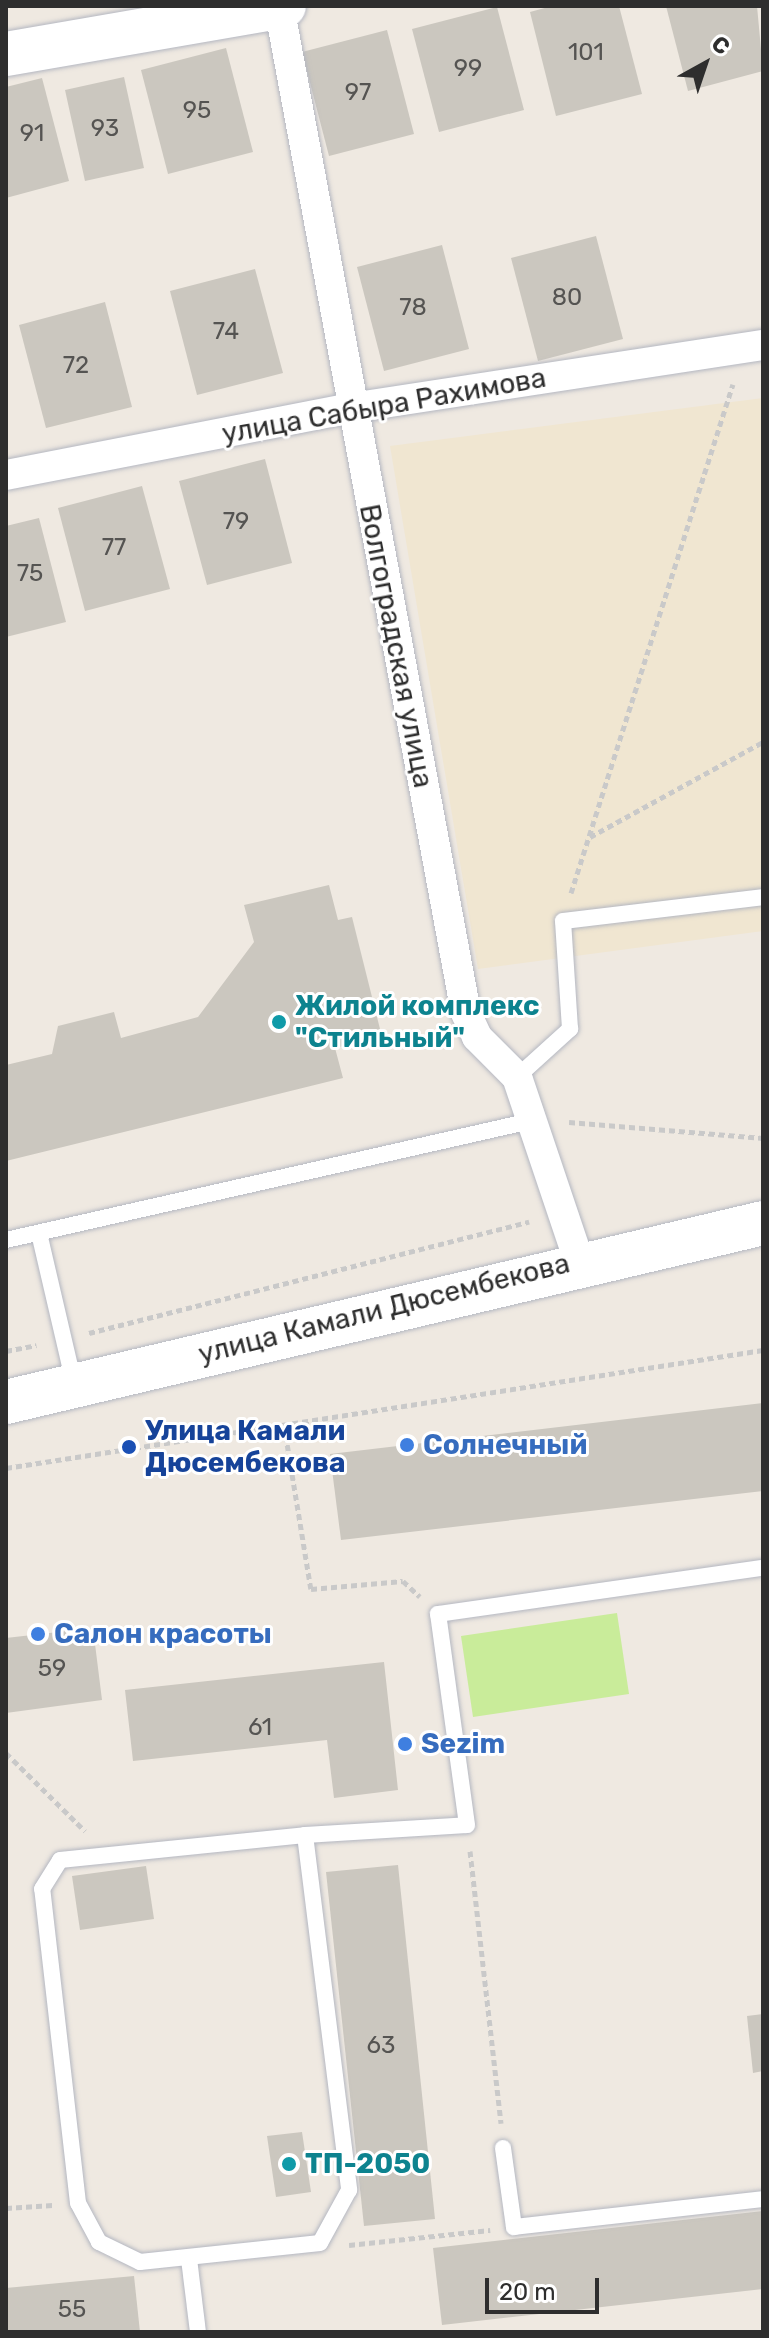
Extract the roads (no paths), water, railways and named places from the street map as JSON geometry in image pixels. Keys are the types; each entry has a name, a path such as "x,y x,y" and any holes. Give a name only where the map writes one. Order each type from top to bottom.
{"main road":[{"path":"6,54 281,6"},
{"name":"улица Камали Дюсембекова","path":"6,1402 579,1261 763,1223"}],"street":[{"name":"Волгоградская улица","path":"281,6 351,408 466,1013 477,1037 517,1077 537,1120 579,1261"},
{"name":"улица Сабыра Рахимова","path":"6,475 351,408 754,347"}],"lane":[{"path":"517,1077 570,1029 563,921 763,897"},
{"path":"6,1240 537,1120"},
{"path":"39,1233 74,1385"},
{"path":"305,1835 349,2190 320,2243 140,2262 99,2242 78,2203 42,1889 60,1860 107,1852 305,1835 467,1825 438,1614 763,1568"},
{"path":"503,2148 514,2227 763,2199"},
{"path":"189,2259 198,2332"}],"place":[{"name":"Жилой комплекс \"Стильный\"","path":"279,1022"},
{"name":"Солнечный","path":"407,1445"},
{"name":"Улица Камали Дюсембекова","path":"129,1447"},
{"name":"Салон красоты","path":"38,1634"},
{"name":"Sezim","path":"405,1744"},
{"name":"ТП-2050","path":"289,2164"}]}
